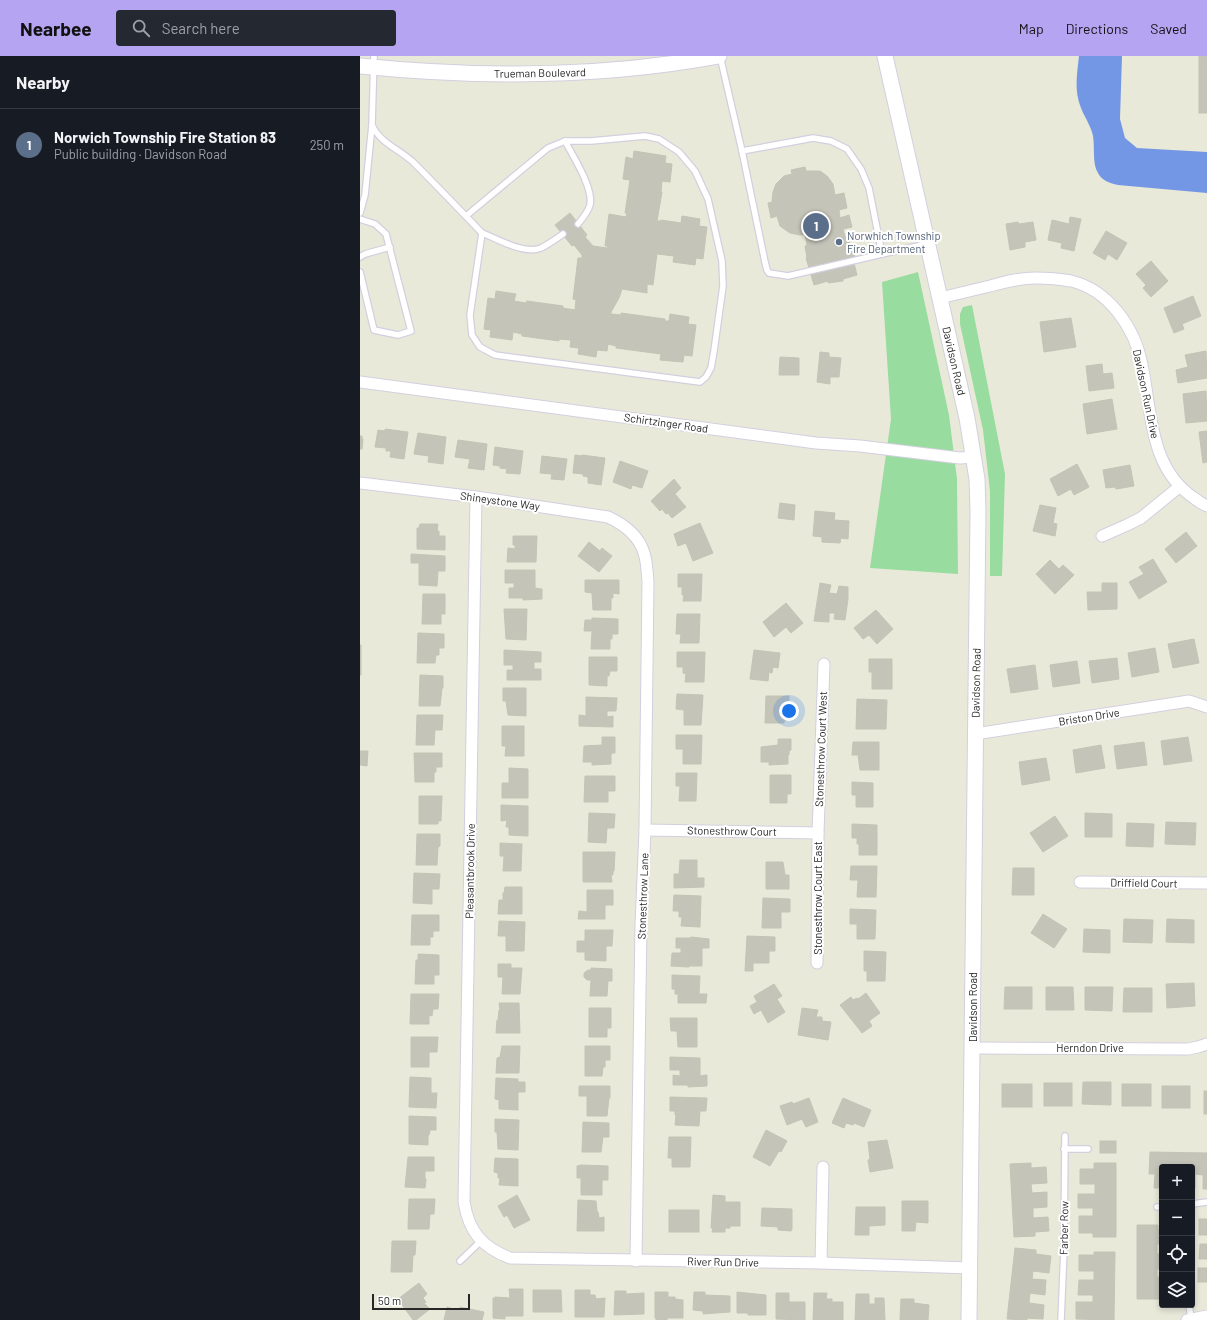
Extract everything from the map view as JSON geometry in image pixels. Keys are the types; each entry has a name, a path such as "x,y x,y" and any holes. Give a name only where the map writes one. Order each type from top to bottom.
{"main road":[{"name":"Trueman Boulevard","path":"369,63 476,74 568,73 691,61 719,56"},
{"name":"Davidson Road","path":"885,56 967,418 977,479 978,511 969,1320"}],"street":[{"name":"Davidson Run Drive","path":"940,298 1015,280 1034,278 1071,282 1089,288 1106,300 1118,312 1135,342 1142,364 1151,427 1158,450 1168,471 1179,487 1207,506"},
{"name":"Schirtzinger Road","path":"360,382 816,444 860,446 960,458 974,457"},
{"name":"Shineystone Way","path":"360,483 476,497 608,517 626,527 634,535"},
{"path":"1102,536 1141,518 1179,487"},
{"name":"Pleasantbrook Drive","path":"476,497 464,1202 466,1216 480,1241"},
{"name":"Stonesthrow Lane","path":"634,535 644,552 648,581 645,830 641,932 636,1261"},
{"name":"Stonesthrow Court West","path":"818,833 824,664"},
{"name":"Briston Drive","path":"975,734 1189,701 1205,706"},
{"name":"Stonesthrow Court","path":"645,830 818,833"},
{"name":"Stonesthrow Court East","path":"818,833 818,962"},
{"name":"Driffield Court","path":"1080,882 1207,884"},
{"name":"Herndon Drive","path":"972,1048 1188,1049 1207,1044"},
{"path":"821,1263 823,1167"},
{"name":"River Run Drive","path":"480,1241 499,1254 510,1258 821,1263 970,1268"},
{"path":"1189,1319 1207,1316"}],"lane":[{"path":"719,56 742,151 765,262 769,272 788,276 927,244"},
{"path":"360,213 365,195 372,125 369,63"},
{"path":"372,125 384,141 411,161 482,233 518,248 530,250 540,248 562,234"},
{"path":"466,216 548,148 565,141 591,141 645,136 659,139 679,152 695,171 708,199 722,261 723,286 714,350 710,368 706,377 700,382 495,354 480,347 472,335 470,315 482,233"},
{"path":"742,151 813,138 831,141 847,149 861,169 870,188 882,254"},
{"path":"565,141 588,186 591,195 587,212 578,224"},
{"path":"360,218 375,224 386,234 411,331 398,335 374,330 360,272"},
{"path":"360,257 365,254 390,247"},
{"name":"Farber Row","path":"1061,1320 1064,1249 1064,1136"},
{"path":"1064,1149 1088,1149"},
{"path":"1195,1204 1207,1202"},
{"path":"460,1261 480,1241"},
{"path":"1189,1308 1189,1319"}],"green space":[{"path":"918,272 949,415 957,479 958,574 870,568 891,419 882,282"},
{"path":"972,305 1005,474 1002,576 990,576 990,491 983,430 960,324 960,314 963,307"}],"water":[{"path":"1079,56 1122,56 1120,119 1125,138 1137,148 1207,152 1207,193 1118,185 1102,178 1095,165 1094,140 1092,132 1077,95 1077,69"}],"building":[{"path":"1199,56 1207,56 1207,113 1199,113"},
{"path":"634,151 666,156 665,163 672,164 670,182 662,181 662,192 657,221 661,220 681,223 682,216 700,219 699,226 707,227 703,259 696,258 695,265 673,262 674,256 657,254 653,285 647,284 647,293 622,289 611,314 621,315 621,313 665,319 665,321 669,321 670,314 689,317 688,324 696,325 692,356 684,355 683,362 660,360 661,354 616,348 616,346 608,344 607,351 597,350 596,357 578,354 579,348 570,347 571,340 559,339 559,341 522,336 522,334 513,332 512,340 490,337 491,330 484,329 488,298 495,299 496,291 516,294 514,301 526,303 527,301 563,306 563,308 575,310 576,300 573,299 578,258 582,258 582,255 574,245 572,246 555,225 570,213 587,235 585,237 593,246 607,248 608,246 605,246 609,214 626,217 627,213 625,213 630,180 623,179 626,157 633,159"},
{"path":"805,167 806,171 820,171 827,176 833,184 835,195 844,193 847,208 839,210 840,218 849,215 852,227 843,229 845,237 848,236 851,248 853,248 856,262 854,263 857,275 843,279 843,281 828,283 828,281 814,285 806,258 805,246 807,245 805,234 800,235 790,233 780,226 777,216 771,218 768,203 772,202 776,184 784,176 792,174 791,170"},
{"path":"1070,217 1081,219 1074,251 1061,248 1062,243 1048,240 1052,220 1069,224"},
{"path":"1018,222 1019,224 1033,222 1036,240 1025,242 1025,247 1010,250 1006,224"},
{"path":"1106,231 1127,243 1117,260 1108,254 1105,260 1093,253"},
{"path":"1151,261 1168,281 1151,297 1143,288 1146,285 1136,274"},
{"path":"1193,296 1201,316 1182,324 1184,329 1174,333 1164,308"},
{"path":"1071,318 1076,347 1044,352 1040,322"},
{"path":"1206,351 1207,378 1178,383 1176,370 1188,367 1185,355"},
{"path":"820,352 829,353 829,357 841,358 839,377 830,377 830,384 817,382"},
{"path":"780,357 799,358 799,375 779,375"},
{"path":"1102,364 1103,374 1112,373 1114,388 1089,391 1086,366"},
{"path":"1206,391 1207,421 1186,423 1183,394"},
{"path":"1112,399 1117,429 1087,434 1083,404"},
{"path":"385,429 408,432 404,459 390,457 391,451 386,451 386,448 375,447 378,430 385,431"},
{"path":"1207,431 1207,462 1203,463 1199,432"},
{"path":"418,433 446,437 443,464 428,462 429,456 414,454"},
{"path":"360,436 362,436 363,439 362,449 360,449"},
{"path":"458,440 487,444 484,470 468,468 470,459 455,457"},
{"path":"495,447 523,451 520,474 506,473 507,469 493,465"},
{"path":"575,455 605,458 601,485 588,483 588,477 583,476 583,474 573,473"},
{"path":"542,456 567,459 564,480 551,479 552,474 540,473"},
{"path":"620,461 648,471 642,488 632,485 631,489 613,482"},
{"path":"1077,464 1089,487 1074,495 1071,489 1058,496 1050,479"},
{"path":"1130,465 1134,486 1116,489 1115,487 1106,488 1103,470"},
{"path":"674,479 681,488 675,494 686,507 672,518 662,509 660,511 651,501"},
{"path":"780,503 795,505 794,520 778,518"},
{"path":"1040,505 1056,508 1053,523 1057,524 1055,536 1033,531"},
{"path":"815,511 835,513 834,520 849,521 848,539 841,538 840,543 822,542 822,537 813,536"},
{"path":"700,523 713,553 693,561 686,543 678,546 674,534"},
{"path":"420,524 438,524 437,531 439,531 439,536 445,536 445,550 417,549 417,528 419,528"},
{"path":"1186,532 1197,546 1176,563 1165,549"},
{"path":"513,536 537,536 536,562 507,562 508,548 515,549 515,545 513,545"},
{"path":"589,542 600,551 602,548 612,556 599,572 578,556"},
{"path":"411,554 445,556 445,571 438,571 437,586 419,585 419,563 411,563"},
{"path":"1153,559 1167,582 1139,599 1129,582 1144,574 1139,567"},
{"path":"1050,560 1059,569 1063,565 1074,575 1055,594 1036,574"},
{"path":"505,570 535,570 535,588 542,589 542,599 523,600 523,598 509,598 509,588 514,588 514,583 505,583"},
{"path":"678,574 702,574 701,601 683,601 684,595 682,595 682,587 678,587"},
{"path":"585,580 619,580 619,594 613,593 613,598 611,598 611,610 593,610 592,593 585,592"},
{"path":"820,583 831,585 829,593 837,594 839,586 848,587 845,620 834,619 835,613 829,613 829,622 814,621"},
{"path":"1102,583 1117,583 1117,609 1088,610 1087,592 1102,592"},
{"path":"423,594 445,594 445,614 441,614 441,624 422,624"},
{"path":"786,603 803,623 791,633 786,627 774,637 763,622"},
{"path":"504,609 527,609 526,640 506,639"},
{"path":"876,610 893,629 877,644 869,635 863,639 854,628"},
{"path":"677,614 700,614 699,643 680,643 681,634 676,634"},
{"path":"592,618 618,619 618,634 612,634 612,639 610,639 610,649 591,649 592,631 584,631 585,620 592,620"},
{"path":"418,633 444,634 444,648 439,648 439,655 436,655 435,663 417,663"},
{"path":"1194,639 1199,663 1173,668 1168,644"},
{"path":"361,645 361,675 360,675"},
{"path":"1155,648 1159,672 1132,677 1128,653"},
{"path":"504,650 541,652 541,662 534,662 534,669 541,669 541,680 507,680 507,670 513,670 513,665 504,665"},
{"path":"754,650 780,653 778,668 773,667 772,673 769,672 768,681 750,679"},
{"path":"677,652 705,652 704,682 685,682 686,674 683,673 683,667 677,667"},
{"path":"589,657 617,657 617,671 610,671 609,676 607,676 607,686 589,685"},
{"path":"1117,658 1119,679 1092,683 1089,661"},
{"path":"869,659 892,659 892,689 872,689 872,672 869,672"},
{"path":"1077,661 1080,683 1053,687 1050,665"},
{"path":"1035,665 1038,689 1011,693 1007,669"},
{"path":"420,675 443,676 440,706 419,706"},
{"path":"503,688 526,688 526,716 508,715 506,701 503,701"},
{"path":"677,694 703,695 701,725 684,725 684,710 676,709"},
{"path":"766,696 789,696 789,710 786,710 784,723 765,723"},
{"path":"586,697 617,698 616,711 607,711 607,717 613,716 613,727 579,726 579,715 586,716"},
{"path":"857,699 887,700 886,729 856,729"},
{"path":"417,715 443,715 442,730 435,730 434,745 416,745"},
{"path":"502,726 524,726 524,756 505,756 506,746 502,746"},
{"path":"676,735 702,735 701,764 683,764 683,749 676,749"},
{"path":"602,737 615,737 615,753 612,753 611,755 611,764 592,765 592,762 583,762 584,746 602,745"},
{"path":"1188,737 1192,761 1164,765 1161,741"},
{"path":"778,739 791,739 791,750 789,751 788,755 788,764 769,765 769,762 761,762 761,747 778,745"},
{"path":"853,742 879,742 879,770 860,770 858,755 852,755"},
{"path":"1144,742 1147,765 1117,769 1114,746"},
{"path":"1101,745 1105,768 1076,773 1073,750"},
{"path":"360,751 368,751 367,766 360,765"},
{"path":"414,753 442,753 442,767 436,767 436,772 434,772 434,782 415,782"},
{"path":"1046,758 1050,780 1022,785 1019,762"},
{"path":"509,768 528,769 528,798 502,798 502,783 509,783"},
{"path":"676,773 697,773 696,801 679,801 680,786 676,786"},
{"path":"770,775 791,775 791,794 787,794 787,803 770,803"},
{"path":"585,776 615,776 615,791 608,791 608,802 584,802"},
{"path":"852,782 873,783 873,807 856,807 856,795 852,795"},
{"path":"419,796 442,796 441,821 438,821 438,824 419,824"},
{"path":"501,805 528,806 528,836 509,835 509,827 506,827 507,820 501,821"},
{"path":"589,813 615,814 614,828 607,828 606,843 588,842"},
{"path":"1085,813 1112,814 1112,837 1085,837"},
{"path":"1055,816 1068,836 1043,852 1030,833"},
{"path":"1166,822 1196,823 1195,845 1165,844"},
{"path":"1127,823 1154,824 1153,847 1126,846"},
{"path":"852,824 877,825 877,855 859,855 859,844 857,844 857,838 852,838"},
{"path":"417,834 440,834 437,865 416,865"},
{"path":"500,843 522,844 521,871 503,871 504,856 500,856"},
{"path":"583,852 615,852 614,871 613,875 611,875 612,882 583,882"},
{"path":"680,860 697,860 697,878 704,878 704,887 674,888 674,874 679,874"},
{"path":"766,862 783,862 785,875 789,875 789,889 766,889"},
{"path":"851,866 877,866 876,897 857,897 858,880 850,880"},
{"path":"1013,868 1034,868 1034,895 1012,895"},
{"path":"414,873 440,874 439,889 432,889 432,904 413,903"},
{"path":"505,887 522,887 522,914 498,914 499,900 503,900"},
{"path":"587,890 613,890 613,905 605,905 605,919 578,919 579,911 587,912"},
{"path":"674,895 701,896 700,927 681,926 682,917 679,917 679,911 673,911"},
{"path":"763,898 790,899 790,912 781,912 781,928 762,928"},
{"path":"850,909 876,910 875,939 857,939 857,924 850,924"},
{"path":"1043,914 1067,929 1054,948 1031,933"},
{"path":"412,915 439,915 439,931 433,931 433,937 430,937 430,945 411,945"},
{"path":"1124,919 1153,920 1152,943 1123,942"},
{"path":"1167,919 1194,920 1194,943 1166,942"},
{"path":"499,921 525,922 524,951 506,951 506,936 498,936"},
{"path":"1084,929 1110,930 1110,953 1083,952"},
{"path":"585,930 613,930 612,946 606,946 606,961 585,960 585,952 577,952 577,941 585,941"},
{"path":"747,936 775,937 775,951 769,951 769,963 753,963 753,971 745,971"},
{"path":"691,937 709,939 709,948 702,948 702,966 671,966 672,953 681,953 681,948 676,948 676,938"},
{"path":"864,951 886,952 885,981 867,981 867,971 864,971"},
{"path":"418,954 439,955 439,975 434,975 434,984 415,984 416,960 418,960"},
{"path":"498,964 511,964 511,968 522,968 520,994 502,994 503,977 498,977"},
{"path":"591,968 612,969 612,981 608,981 607,996 590,996 591,980 587,980 584,977 584,973 591,970"},
{"path":"672,975 700,976 699,994 707,994 706,1003 678,1003 678,994 675,994 675,989 672,989"},
{"path":"1194,983 1195,1006 1167,1008 1166,984"},
{"path":"774,984 782,996 777,999 785,1012 768,1023 761,1010 754,1014 750,1006 757,1002 754,996"},
{"path":"1005,987 1032,987 1032,1009 1004,1009"},
{"path":"1046,987 1073,987 1074,1010 1046,1010"},
{"path":"1085,987 1113,987 1112,1011 1085,1010"},
{"path":"1124,988 1152,988 1152,1012 1123,1012"},
{"path":"866,993 880,1013 869,1021 872,1026 862,1033 840,1005 851,997 853,1000 858,999"},
{"path":"411,994 439,994 438,1009 433,1009 432,1016 429,1015 429,1024 410,1024"},
{"path":"499,1003 519,1003 520,1033 496,1033 497,1020 500,1010"},
{"path":"589,1008 611,1008 611,1028 607,1028 607,1037 589,1037"},
{"path":"802,1008 818,1010 816,1017 822,1017 822,1021 831,1022 828,1040 798,1035"},
{"path":"670,1018 697,1018 697,1047 678,1047 677,1031 671,1031"},
{"path":"411,1037 438,1037 437,1052 429,1052 429,1067 411,1067"},
{"path":"502,1046 520,1046 519,1073 496,1073 497,1058 500,1057"},
{"path":"585,1046 610,1046 610,1060 605,1060 605,1067 603,1067 602,1076 585,1076"},
{"path":"670,1057 700,1058 700,1076 707,1075 707,1086 688,1087 688,1085 673,1085 673,1075 680,1076 680,1070 670,1070"},
{"path":"410,1077 431,1078 431,1093 437,1093 436,1108 409,1107"},
{"path":"496,1078 518,1079 518,1082 525,1082 525,1092 518,1092 518,1110 499,1109 499,1100 495,1099"},
{"path":"1083,1082 1111,1082 1111,1105 1082,1104"},
{"path":"1044,1083 1072,1083 1072,1106 1044,1106"},
{"path":"1002,1084 1032,1084 1032,1107 1002,1107"},
{"path":"1122,1084 1151,1084 1151,1106 1122,1106"},
{"path":"579,1086 610,1086 607,1116 587,1116 587,1096 579,1096"},
{"path":"1162,1086 1190,1086 1190,1108 1162,1108"},
{"path":"1204,1091 1207,1091 1207,1114 1204,1114"},
{"path":"670,1097 707,1098 706,1111 700,1111 699,1126 675,1125 676,1115 675,1111 670,1111"},
{"path":"809,1098 818,1122 806,1127 802,1119 787,1125 780,1106 792,1102 793,1104"},
{"path":"843,1098 871,1110 864,1127 854,1123 853,1125 846,1123 844,1128 832,1123"},
{"path":"409,1116 436,1117 436,1130 430,1130 428,1135 428,1145 409,1144"},
{"path":"495,1119 519,1120 518,1150 498,1149 497,1132 495,1132"},
{"path":"583,1122 609,1123 609,1137 603,1137 601,1152 582,1152"},
{"path":"766,1130 787,1141 781,1152 779,1151 770,1166 753,1157"},
{"path":"669,1137 691,1137 690,1167 672,1167 672,1158 668,1158"},
{"path":"887,1140 893,1168 870,1172 868,1142"},
{"path":"1100,1141 1116,1141 1116,1153 1100,1153"},
{"path":"1150,1152 1207,1153 1207,1189 1203,1189 1203,1175 1195,1174 1195,1164 1159,1164 1159,1188 1154,1188 1155,1174 1149,1174"},
{"path":"408,1157 434,1157 434,1171 425,1171 425,1188 405,1187"},
{"path":"495,1158 518,1159 518,1186 499,1185 500,1178 498,1178 498,1173 494,1172"},
{"path":"1031,1163 1031,1168 1046,1167 1047,1183 1031,1184 1032,1193 1047,1192 1047,1207 1033,1208 1033,1218 1048,1217 1049,1231 1035,1232 1035,1236 1014,1237 1010,1164"},
{"path":"1094,1163 1116,1163 1116,1237 1093,1237 1093,1233 1079,1233 1079,1216 1093,1216 1093,1208 1078,1208 1078,1194 1095,1194 1095,1184 1080,1184 1080,1169 1094,1169"},
{"path":"577,1166 608,1166 608,1180 602,1180 602,1195 581,1195 581,1178 577,1178"},
{"path":"517,1195 530,1220 514,1228 507,1215 504,1217 498,1206"},
{"path":"713,1195 725,1196 725,1202 740,1202 740,1226 730,1226 730,1228 725,1228 725,1232 712,1232"},
{"path":"409,1199 435,1199 434,1214 430,1214 429,1229 408,1229"},
{"path":"578,1200 596,1201 599,1218 604,1217 604,1231 577,1231"},
{"path":"902,1201 928,1201 928,1223 916,1222 915,1231 902,1231"},
{"path":"856,1207 885,1207 885,1225 869,1226 869,1235 855,1235"},
{"path":"762,1208 792,1209 791,1231 778,1230 778,1227 761,1226"},
{"path":"669,1210 699,1210 699,1232 669,1232"},
{"path":"1199,1219 1207,1219 1207,1235 1199,1235"},
{"path":"1137,1225 1158,1225 1159,1244 1157,1244 1157,1254 1159,1254 1159,1269 1157,1269 1157,1277 1159,1277 1159,1299 1137,1299"},
{"path":"392,1241 416,1241 412,1272 391,1272"},
{"path":"1200,1244 1207,1244 1207,1259 1199,1259"},
{"path":"1015,1248 1036,1250 1036,1254 1051,1256 1049,1273 1033,1271 1032,1279 1046,1280 1045,1295 1030,1293 1029,1303 1044,1305 1043,1319 1007,1319"},
{"path":"1094,1252 1115,1252 1114,1320 1076,1319 1076,1302 1093,1302 1093,1295 1078,1295 1079,1280 1094,1280 1094,1271 1079,1271 1079,1255 1094,1255"},
{"path":"1198,1268 1207,1268 1207,1282 1198,1282"},
{"path":"419,1283 427,1294 423,1298 426,1302 424,1303 430,1309 416,1320 413,1320 398,1299"},
{"path":"509,1289 523,1289 523,1316 505,1316 505,1319 493,1318 493,1298 510,1298"},
{"path":"533,1290 561,1290 562,1312 533,1312"},
{"path":"575,1290 590,1290 590,1295 595,1295 596,1299 605,1298 604,1317 575,1317"},
{"path":"615,1291 626,1291 626,1294 644,1293 644,1314 614,1315"},
{"path":"655,1292 668,1292 668,1297 675,1297 675,1299 683,1300 683,1318 656,1320"},
{"path":"694,1292 705,1292 705,1295 730,1296 730,1312 703,1314 703,1311 693,1310"},
{"path":"737,1292 766,1295 766,1315 748,1315 748,1313 737,1313"},
{"path":"776,1293 789,1293 789,1302 805,1302 805,1320 776,1319"},
{"path":"814,1293 827,1293 826,1299 832,1299 832,1302 843,1302 843,1320 813,1320"},
{"path":"856,1294 869,1294 869,1304 875,1304 875,1298 884,1298 885,1320 855,1320"},
{"path":"901,1299 914,1299 914,1303 929,1305 928,1320 900,1320"},
{"path":"447,1307 459,1311 460,1307 484,1312 482,1320 444,1320"}],"place":[{"name":"Norwich Township Fire Station 83","path":"816,226"},
{"name":"Norwhich Township Fire Department","path":"839,242"}]}
